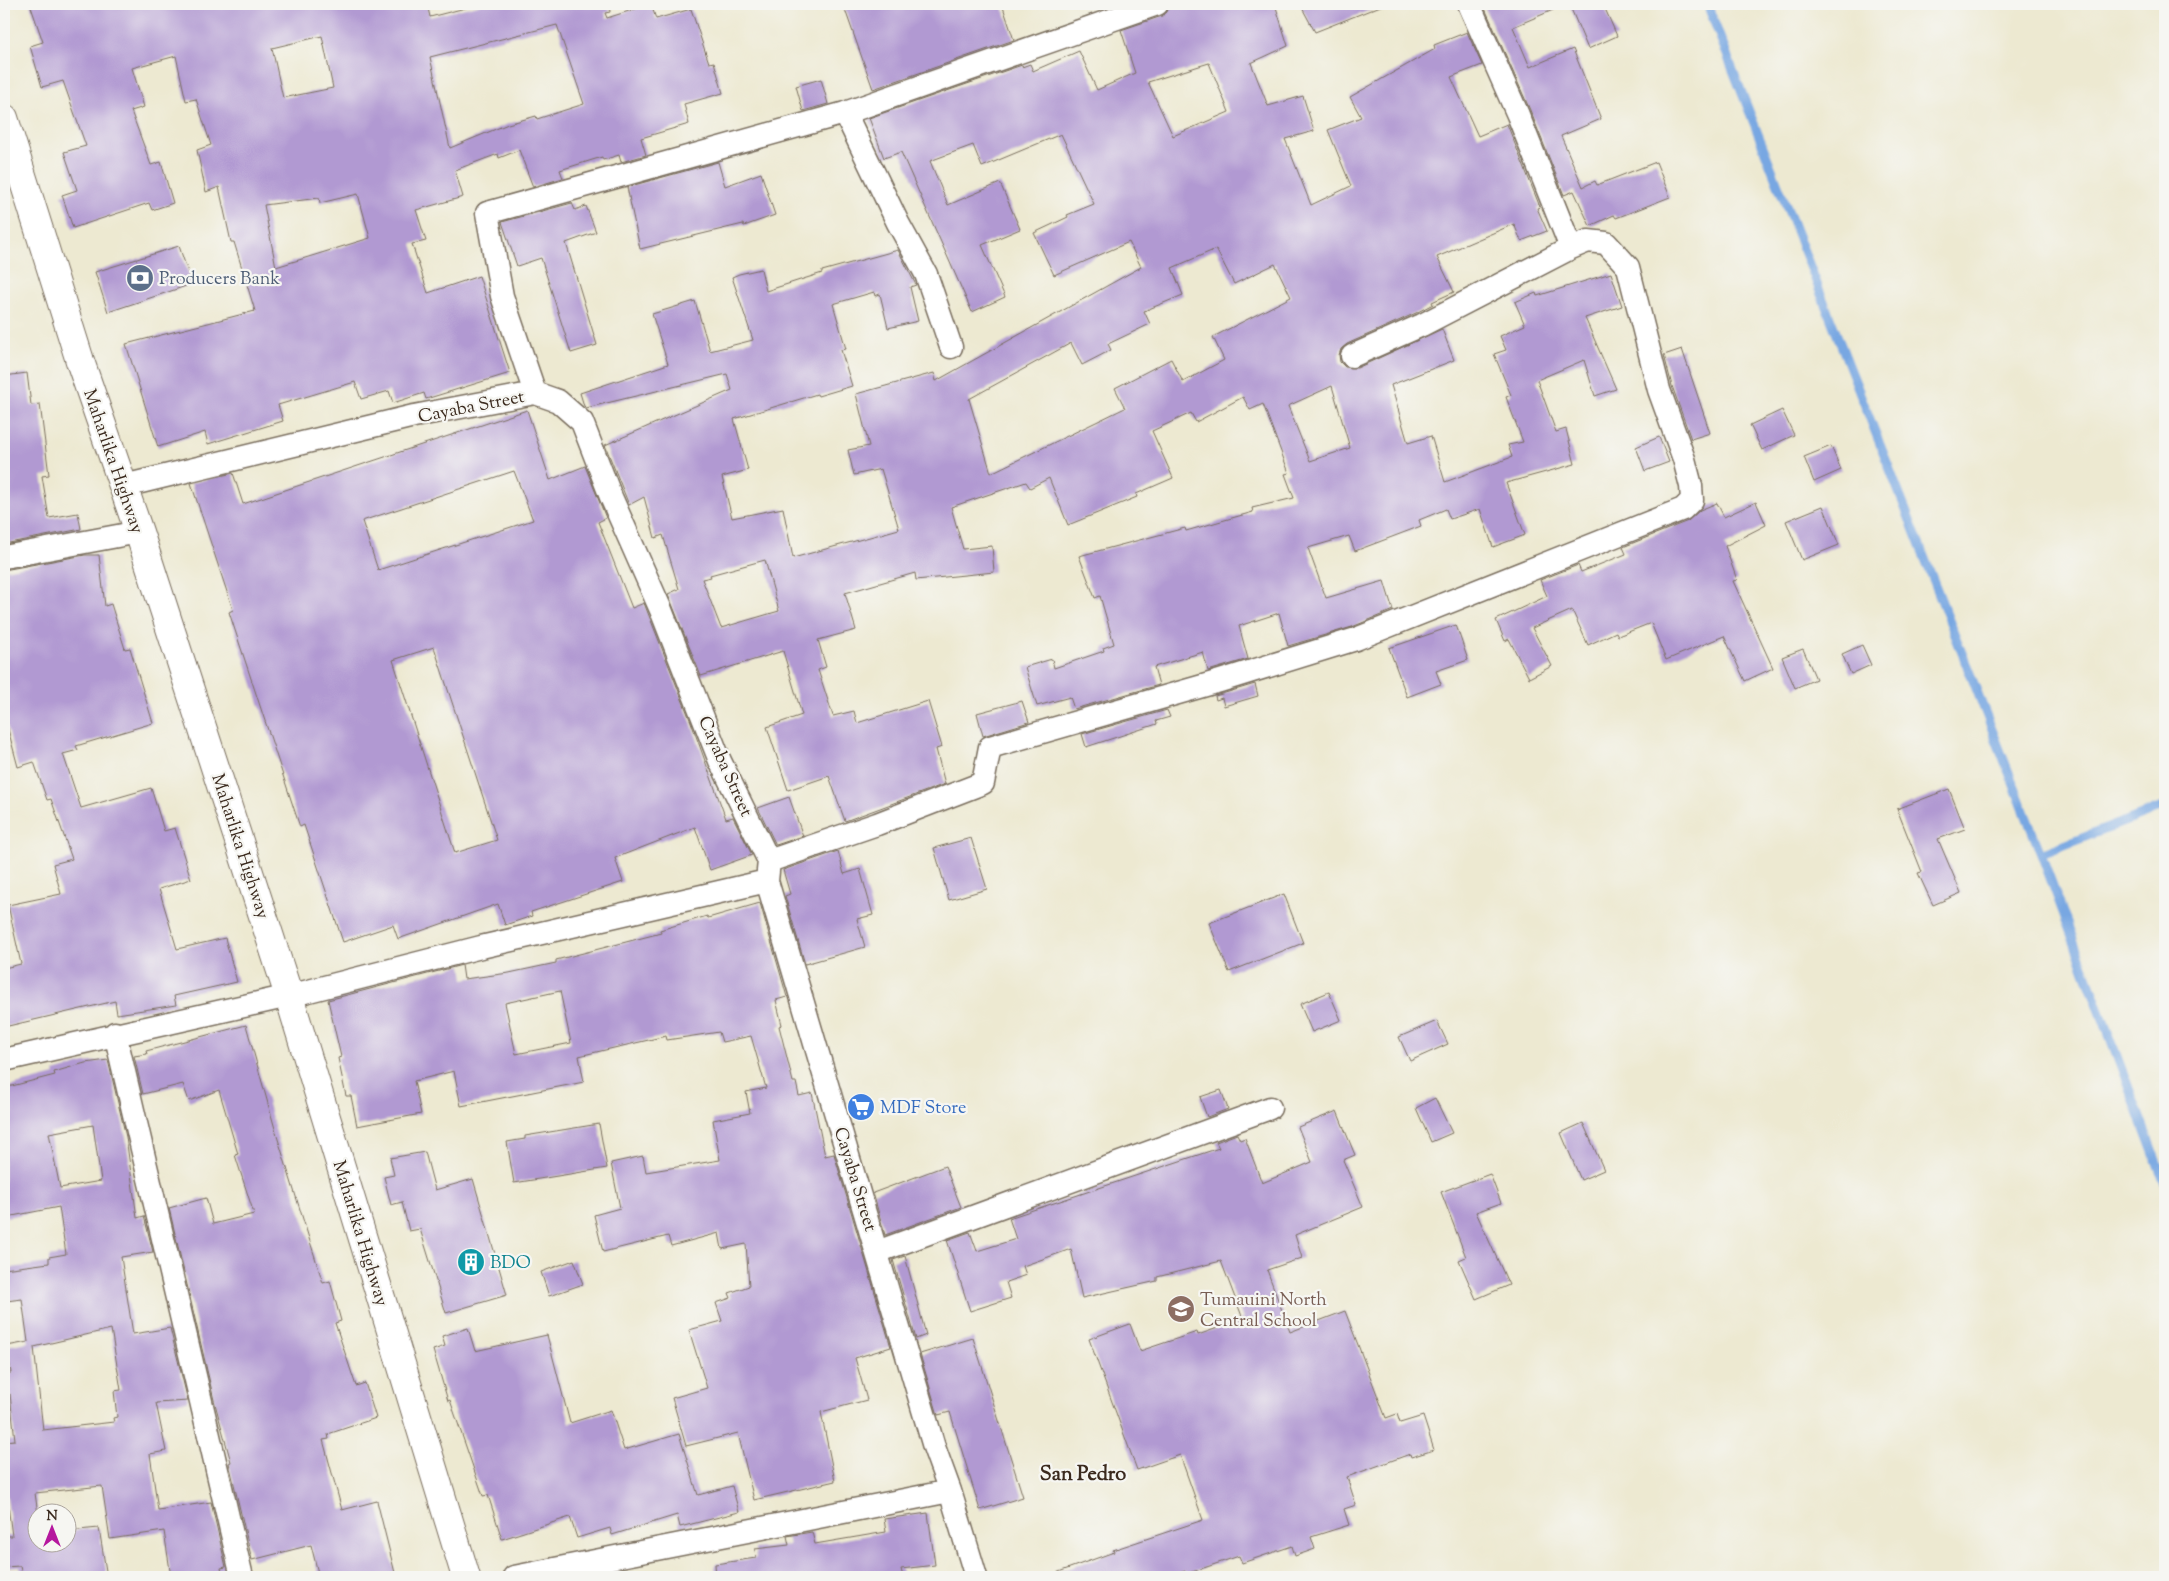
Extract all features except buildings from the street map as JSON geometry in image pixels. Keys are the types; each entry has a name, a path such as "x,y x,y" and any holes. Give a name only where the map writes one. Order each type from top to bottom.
{"main road":[{"name":"Maharlika Highway","path":"4,118 77,352 124,486 289,996 466,1577"}],"street":[{"path":"535,393 502,296 487,213 845,112 1157,4"},
{"path":"1469,4 1518,115 1572,248"},
{"path":"845,112 898,223 926,274 951,347"},
{"path":"4,1060 116,1033 289,996 481,948 768,871 877,824 983,783 990,747 1220,682 1356,639 1683,509 1692,500 1691,486 1684,458 1659,390 1628,267 1606,243 1588,241 1572,248 1422,325 1352,356"},
{"name":"Cayaba Street","path":"124,486 414,416 535,393 558,401 582,422 611,497 661,610 720,761 768,871 934,1447 950,1491 976,1577"},
{"path":"4,557 139,532"},
{"path":"116,1033 242,1577"},
{"path":"878,1252 1270,1108"},
{"path":"514,1577 950,1491"}],"waterway":[{"path":"1707,4 2041,854 2165,1184"},
{"path":"2041,854 2165,806"}],"place":[{"name":"Producers Bank","path":"140,278"},
{"name":"MDF Store","path":"861,1107"},
{"name":"BDO","path":"471,1262"},
{"name":"Tumauini North Central School","path":"1181,1309"}],"district":[{"name":"San Pedro","path":"1083,1473"}]}
